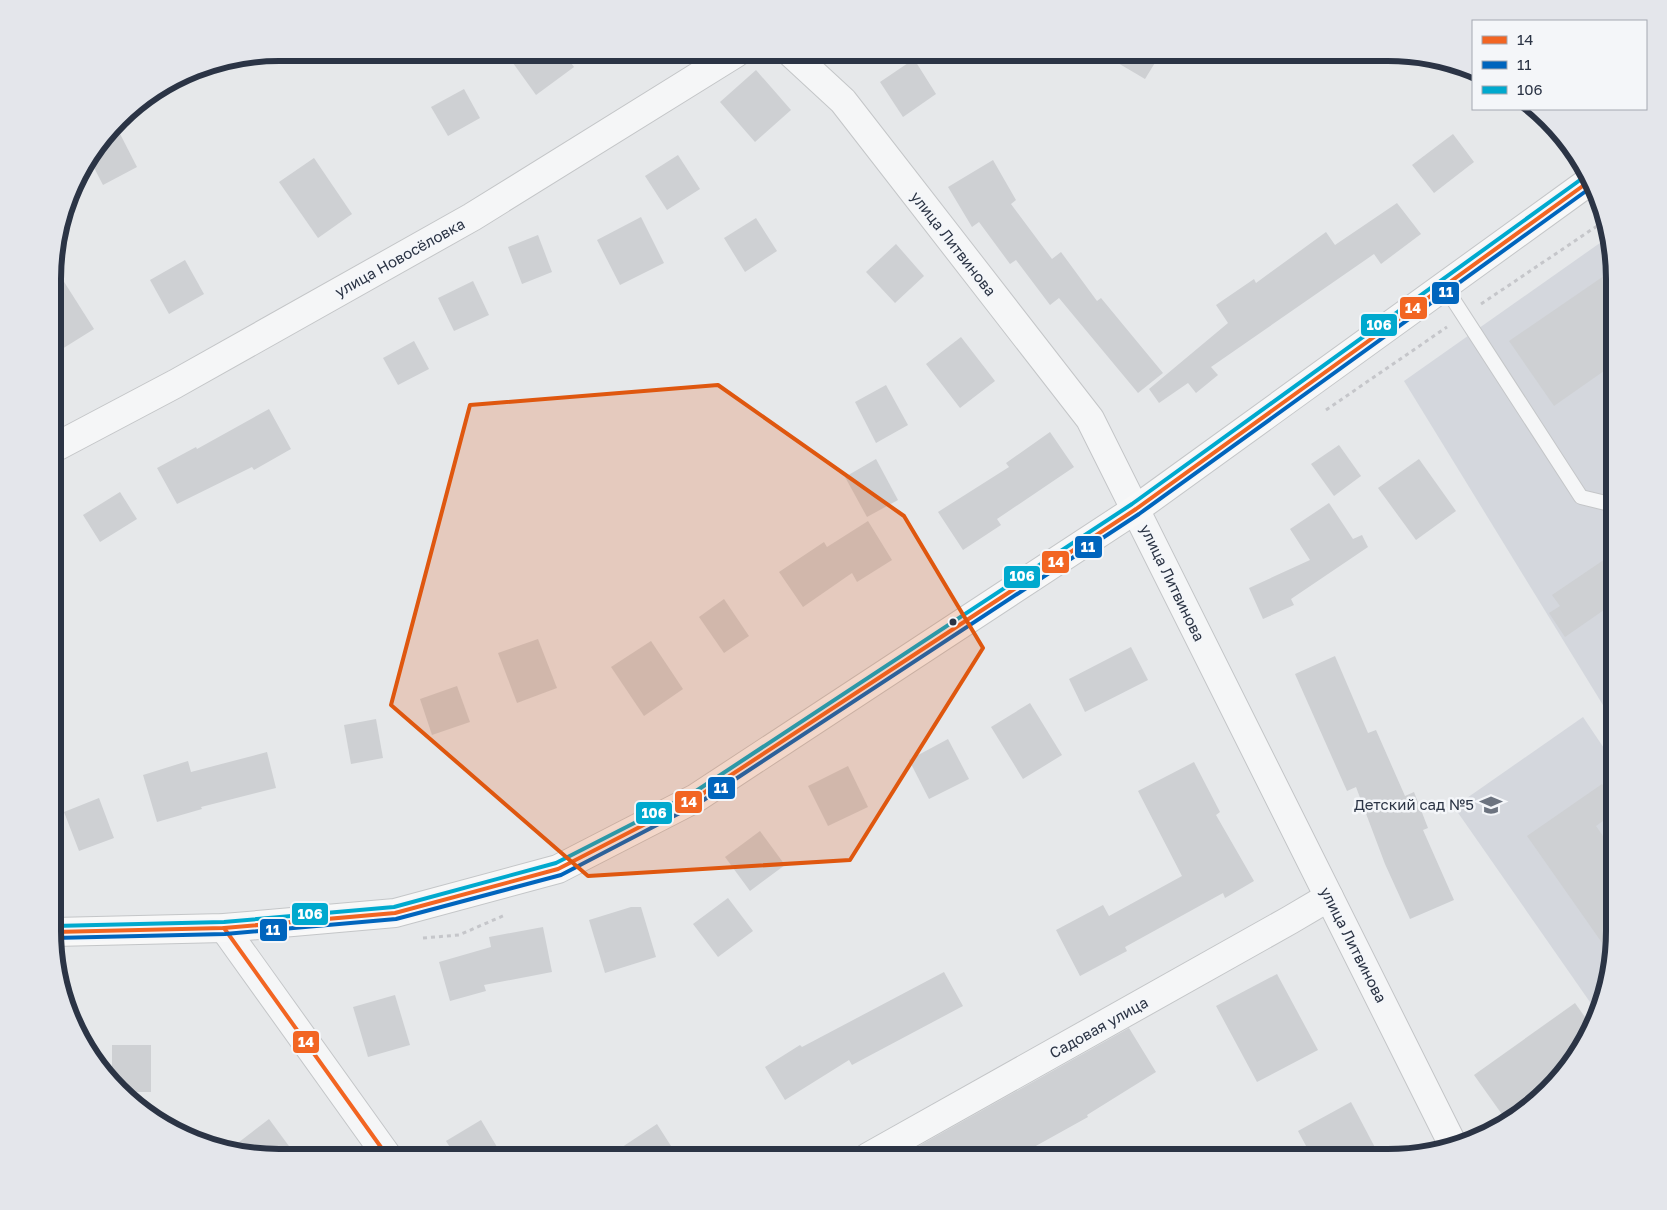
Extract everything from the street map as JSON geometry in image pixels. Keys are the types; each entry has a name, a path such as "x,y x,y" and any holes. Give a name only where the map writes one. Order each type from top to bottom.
{"main road":[{"path":"61,932 224,928 395,913 558,869 696,798 1136,509 1584,185"}],"street":[{"name":"улица Новосёловка","path":"61,444 175,384 472,217 723,61"},
{"name":"улица Литвинова","path":"800,61 843,101 1090,419 1450,1139"},
{"name":"Садовая улица","path":"882,1149 1329,897"},
{"path":"224,928 382,1149"}],"lane":[{"path":"1445,287 1581,497 1606,503"}],"path":[{"path":"1464,316 1599,225"}],"highlighted area":[{"path":"718,385 904,516 983,648 850,860 588,876 391,705 470,405"}],"shaded area":[{"path":"1603,241 1606,279 1606,710 1404,381"},
{"path":"1583,717 1606,751 1606,931 1602,974 1593,1005 1592,1005 1454,807"}],"building":[{"path":"516,61 570,61 574,67 536,95 513,63"},
{"path":"911,61 915,61 936,94 903,117 880,82"},
{"path":"1115,61 1156,61 1145,79"},
{"path":"756,70 791,110 755,142 720,102"},
{"path":"464,89 480,118 448,136 431,107"},
{"path":"119,131 137,167 103,185 93,166"},
{"path":"1453,134 1474,162 1434,193 1412,165"},
{"path":"678,155 700,189 667,210 645,176"},
{"path":"314,158 352,214 318,238 279,182"},
{"path":"993,160 1016,200 1011,204 1052,259 1061,252 1097,301 1101,298 1163,373 1138,393 1059,298 1050,305 1016,260 1010,264 979,222 972,227 948,187"},
{"path":"1397,203 1421,234 1381,264 1374,254 1211,367 1218,375 1196,393 1188,383 1159,403 1149,389 1228,323 1216,305 1254,279 1256,283 1326,232 1335,245"},
{"path":"641,217 664,263 620,285 597,240"},
{"path":"756,218 777,251 745,272 724,238"},
{"path":"538,235 552,272 522,284 508,247"},
{"path":"896,244 924,276 895,303 866,272"},
{"path":"185,260 204,294 169,314 150,280"},
{"path":"1606,275 1606,370 1554,406 1509,341"},
{"path":"61,277 94,329 61,350"},
{"path":"473,281 489,315 454,331 438,298"},
{"path":"961,337 995,381 960,408 926,364"},
{"path":"414,341 429,369 398,385 383,358"},
{"path":"886,385 908,425 876,443 855,402"},
{"path":"269,409 291,449 254,470 252,467 177,504 157,468 196,447 197,449"},
{"path":"1050,432 1074,467 997,519 1001,525 963,550 938,512 1009,467 1006,463"},
{"path":"1339,445 1361,476 1334,496 1311,464"},
{"path":"876,459 898,500 867,517 845,477"},
{"path":"1419,459 1456,511 1416,540 1378,488"},
{"path":"120,492 137,519 100,542 83,515"},
{"path":"1329,503 1353,539 1362,535 1368,547 1291,599 1294,605 1263,619 1249,588 1310,560 1290,529"},
{"path":"868,521 892,560 857,582 852,573 803,607 779,572 824,542 827,547"},
{"path":"1606,558 1606,609 1565,637 1549,613 1560,606 1552,595"},
{"path":"724,599 749,636 724,653 699,617"},
{"path":"538,639 557,688 517,703 498,653"},
{"path":"651,641 683,689 644,716 611,667"},
{"path":"1131,647 1148,680 1085,712 1069,679"},
{"path":"1335,656 1368,733 1376,730 1405,796 1414,792 1428,828 1423,830 1454,900 1410,919 1385,864 1356,787 1347,791 1295,674"},
{"path":"457,686 470,722 432,735 420,699"},
{"path":"1030,703 1062,755 1023,779 991,727"},
{"path":"376,719 383,758 351,764 344,725"},
{"path":"948,739 969,779 929,799 909,760"},
{"path":"267,752 276,788 201,807 202,809 157,822 143,775 188,761 191,772"},
{"path":"1194,762 1220,812 1216,815 1254,881 1225,898 1223,893 1125,947 1127,951 1080,976 1056,930 1103,905 1109,916 1182,876 1138,791"},
{"path":"848,766 868,807 828,826 808,786"},
{"path":"1602,784 1606,790 1606,819 1596,826 1606,840 1605,947 1527,836"},
{"path":"99,798 114,838 79,851 64,812"},
{"path":"760,831 785,865 750,891 725,857"},
{"path":"728,898 753,931 718,957 693,924"},
{"path":"631,907 641,907 656,957 605,973 589,920"},
{"path":"543,927 552,972 484,985 486,991 450,1001 439,962 491,947 489,937"},
{"path":"944,972 963,1006 852,1065 849,1060 785,1100 765,1067 800,1045 802,1047"},
{"path":"1277,974 1318,1050 1257,1082 1216,1006"},
{"path":"395,995 410,1045 368,1057 353,1007"},
{"path":"1575,1003 1587,1019 1577,1040 1552,1075 1532,1095 1503,1116 1474,1075"},
{"path":"1129,1028 1156,1072 1087,1115 1088,1117 1030,1149 913,1149"},
{"path":"112,1045 151,1045 151,1092 132,1092 112,1071"},
{"path":"1351,1102 1376,1149 1308,1149 1298,1131"},
{"path":"269,1119 291,1149 250,1147 235,1145"},
{"path":"481,1120 498,1149 451,1149 446,1141"},
{"path":"657,1124 673,1149 619,1149"}],"transit line":[{"name":"106","path":"61,926 224,922 394,907 556,863 693,793 1132,504 1581,179"},
{"name":"14","path":"61,932 224,928 395,913 558,869 696,798 1136,509 1584,185"},
{"name":"11","path":"61,938 225,934 396,919 561,875 699,803 1139,514 1587,191"},
{"name":"14","path":"224,928 382,1149"}],"place":[{"name":"Детский сад №5","path":"1491,805"}]}
